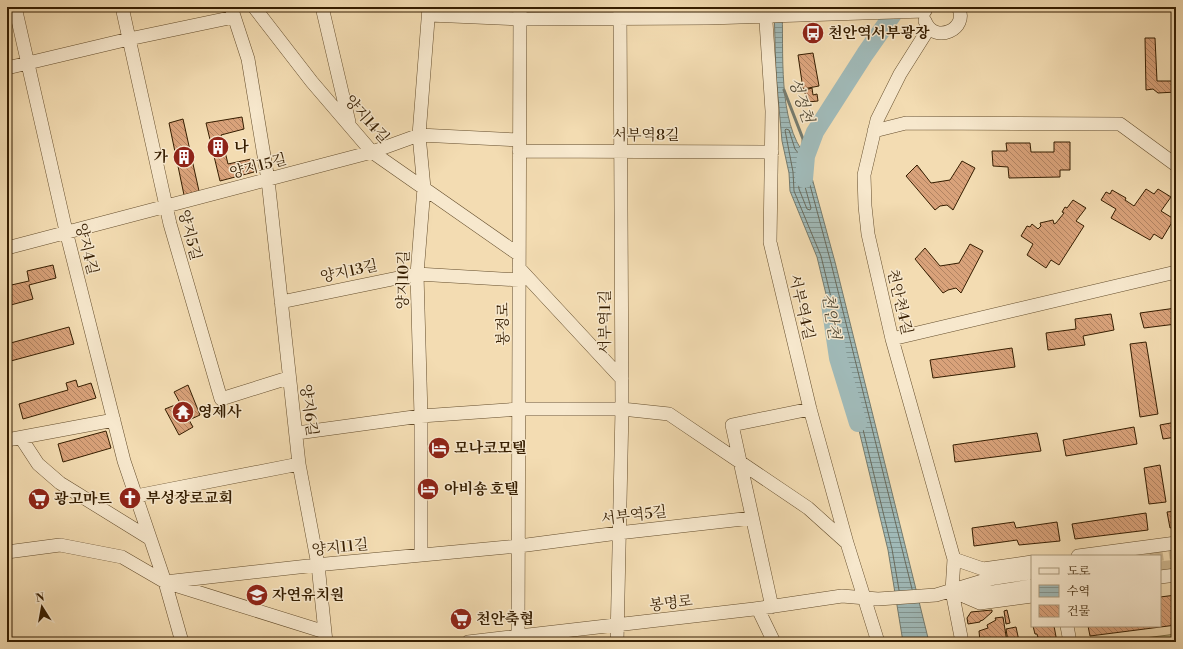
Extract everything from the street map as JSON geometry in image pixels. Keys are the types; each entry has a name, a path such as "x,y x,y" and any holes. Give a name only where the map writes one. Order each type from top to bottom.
{"street":[{"name":"양지4길","path":"15,7 66,232 124,461 165,582 182,642"},
{"name":"양지5길","path":"122,7 166,206 221,399 288,378"},
{"name":"양지14길","path":"255,7 312,82 372,152 518,254"},
{"path":"322,7 350,125"},
{"path":"429,11 520,13 765,12 788,16 856,11 926,9 926,22 929,28 939,33 951,31 959,22 960,16 958,7"},
{"name":"양지10길","path":"421,555 421,416 417,274 424,188 419,135 429,11"},
{"path":"7,68 29,64 233,12"},
{"name":"양지6길","path":"233,12 248,59 268,180 288,378 297,433 299,464 318,565 325,637"},
{"name":"서부역4길","path":"765,12 772,111 770,242 810,409 847,543 878,642"},
{"name":"봉정로","path":"518,639 518,254 520,13"},
{"name":"서부역1길","path":"617,642 618,533 622,409 620,13"},
{"name":"천안천4길","path":"929,28 900,74 877,120 864,175 865,206 868,234 892,339 954,559 952,591 962,642"},
{"path":"874,131 906,123 1120,124 1176,165"},
{"name":"양지15길","path":"7,248 372,152 419,135 519,146"},
{"name":"서부역8길","path":"519,146 620,151 772,152"},
{"path":"892,339 1176,272"},
{"name":"양지13길","path":"281,302 417,274 519,274"},
{"path":"519,274 622,379"},
{"path":"297,433 421,416 519,409 622,409 669,414 740,460 808,508 847,543"},
{"path":"772,607 732,425 810,409"},
{"path":"7,440 114,420"},
{"path":"21,438 38,464 60,483 149,538"},
{"path":"136,496 299,464"},
{"name":"서부역5길","path":"519,546 752,518"},
{"path":"1086,555 1176,543"},
{"path":"7,552 60,545 122,557 165,582 325,637"},
{"name":"양지11길","path":"165,582 318,565 519,546"},
{"path":"954,559 983,569 1031,579"},
{"path":"1161,577 1176,575"},
{"name":"봉명로","path":"468,642 518,639 617,625 758,609 842,596 878,599 936,595 989,579 1031,579"},
{"path":"952,591 980,603 1031,579"},
{"path":"758,609 774,642"},
{"path":"1067,627 1070,642"}],"shaded area":[{"path":"1176,634 1176,642 1114,642"}],"water":[{"path":"774,7 782,7 784,85 790,124 797,142 806,156 835,262 929,642 903,642 888,550 817,257 790,191 789,173 782,141 776,74"}],"building":[{"path":"1145,38 1155,38 1157,81 1176,81 1176,92 1158,93 1153,89 1146,90"},
{"path":"813,53 819,86 803,89 798,55"},
{"path":"812,88 813,95 817,94 818,101 808,102 804,90"},
{"name":"나","path":"242,117 244,129 221,135 228,164 251,159 254,172 220,181 206,123"},
{"name":"가","path":"183,119 199,191 184,195 169,123"},
{"path":"1054,142 1070,142 1070,170 1060,170 1060,177 1009,178 1008,167 993,166 992,151 1007,151 1006,143 1030,143 1031,152 1054,152"},
{"path":"962,161 975,168 953,210 947,205 940,206 935,210 906,176 917,165 931,183 950,180"},
{"path":"1146,189 1154,194 1158,189 1171,197 1161,211 1174,219 1162,239 1154,234 1150,240 1111,218 1116,209 1101,200 1106,192 1110,194 1112,190 1126,198 1125,200 1134,206"},
{"path":"1073,200 1086,208 1076,221 1084,226 1059,265 1051,260 1046,268 1027,255 1033,244 1021,236 1027,226 1030,227 1032,224 1038,229 1041,226 1040,223 1053,220 1054,224 1056,223 1064,213 1062,212 1065,207 1067,208"},
{"path":"970,244 983,251 961,293 956,288 943,293 915,259 925,248 940,266 959,263"},
{"path":"53,265 56,278 29,285 33,299 7,306 7,286 29,281 27,271"},
{"path":"1176,308 1176,324 1144,328 1140,313"},
{"path":"1111,314 1114,330 1083,336 1085,345 1048,350 1046,333 1076,329 1075,319"},
{"path":"69,327 74,344 7,362 7,344"},
{"path":"1146,342 1158,414 1140,417 1130,344"},
{"path":"1012,348 1015,367 933,378 930,360"},
{"path":"76,380 78,387 91,383 96,398 23,419 19,404 68,390 66,383"},
{"name":"영제사","path":"188,385 200,415 189,420 193,427 179,435 165,409 180,403 174,392"},
{"path":"1176,422 1176,437 1163,439 1160,425"},
{"path":"1134,427 1137,444 1066,456 1063,440"},
{"path":"106,431 111,448 63,462 58,444"},
{"path":"1037,433 1041,451 955,462 953,445"},
{"path":"1160,465 1166,502 1149,504 1144,468"},
{"path":"1176,511 1176,526 1170,528 1167,512"},
{"path":"1146,513 1148,530 1075,539 1072,524"},
{"path":"1014,522 1016,528 1057,522 1060,541 1019,545 1017,540 974,546 972,528"},
{"path":"1176,595 1176,625 1161,627 1161,597"},
{"path":"992,610 992,612 980,622 968,624 967,618 971,612"},
{"path":"1007,610 1010,623 1006,624 1004,611"},
{"path":"1003,617 1007,642 980,642 979,631 988,628 987,625 996,620 995,618"},
{"path":"1016,627 1019,641 1008,642 1006,629"},
{"path":"1033,627 1054,627 1057,642 1044,642 1038,638 1037,634 1035,634"},
{"path":"1088,627 1160,627 1090,636"}],"waterway":[{"name":"천안천","path":"804,179 806,156 815,132 865,54 898,7"},
{"name":"성정천","path":"784,90 803,139 803,157"},
{"name":"천안천","path":"830,304 838,358 858,423"}],"tunnel":[{"path":"1156,555 1176,552"},
{"path":"1161,568 1176,566"}],"place":[{"name":"천안역서부광장","path":"813,33"},
{"name":"나","path":"218,147"},
{"name":"가","path":"184,157"},
{"name":"영제사","path":"183,412"},
{"name":"모나코모텔","path":"439,448"},
{"name":"아비숑 호텔","path":"428,489"},
{"name":"부성장로교회","path":"130,498"},
{"name":"광고마트","path":"39,499"},
{"name":"자연유치원","path":"257,595"},
{"name":"천안축협","path":"461,619"}]}
